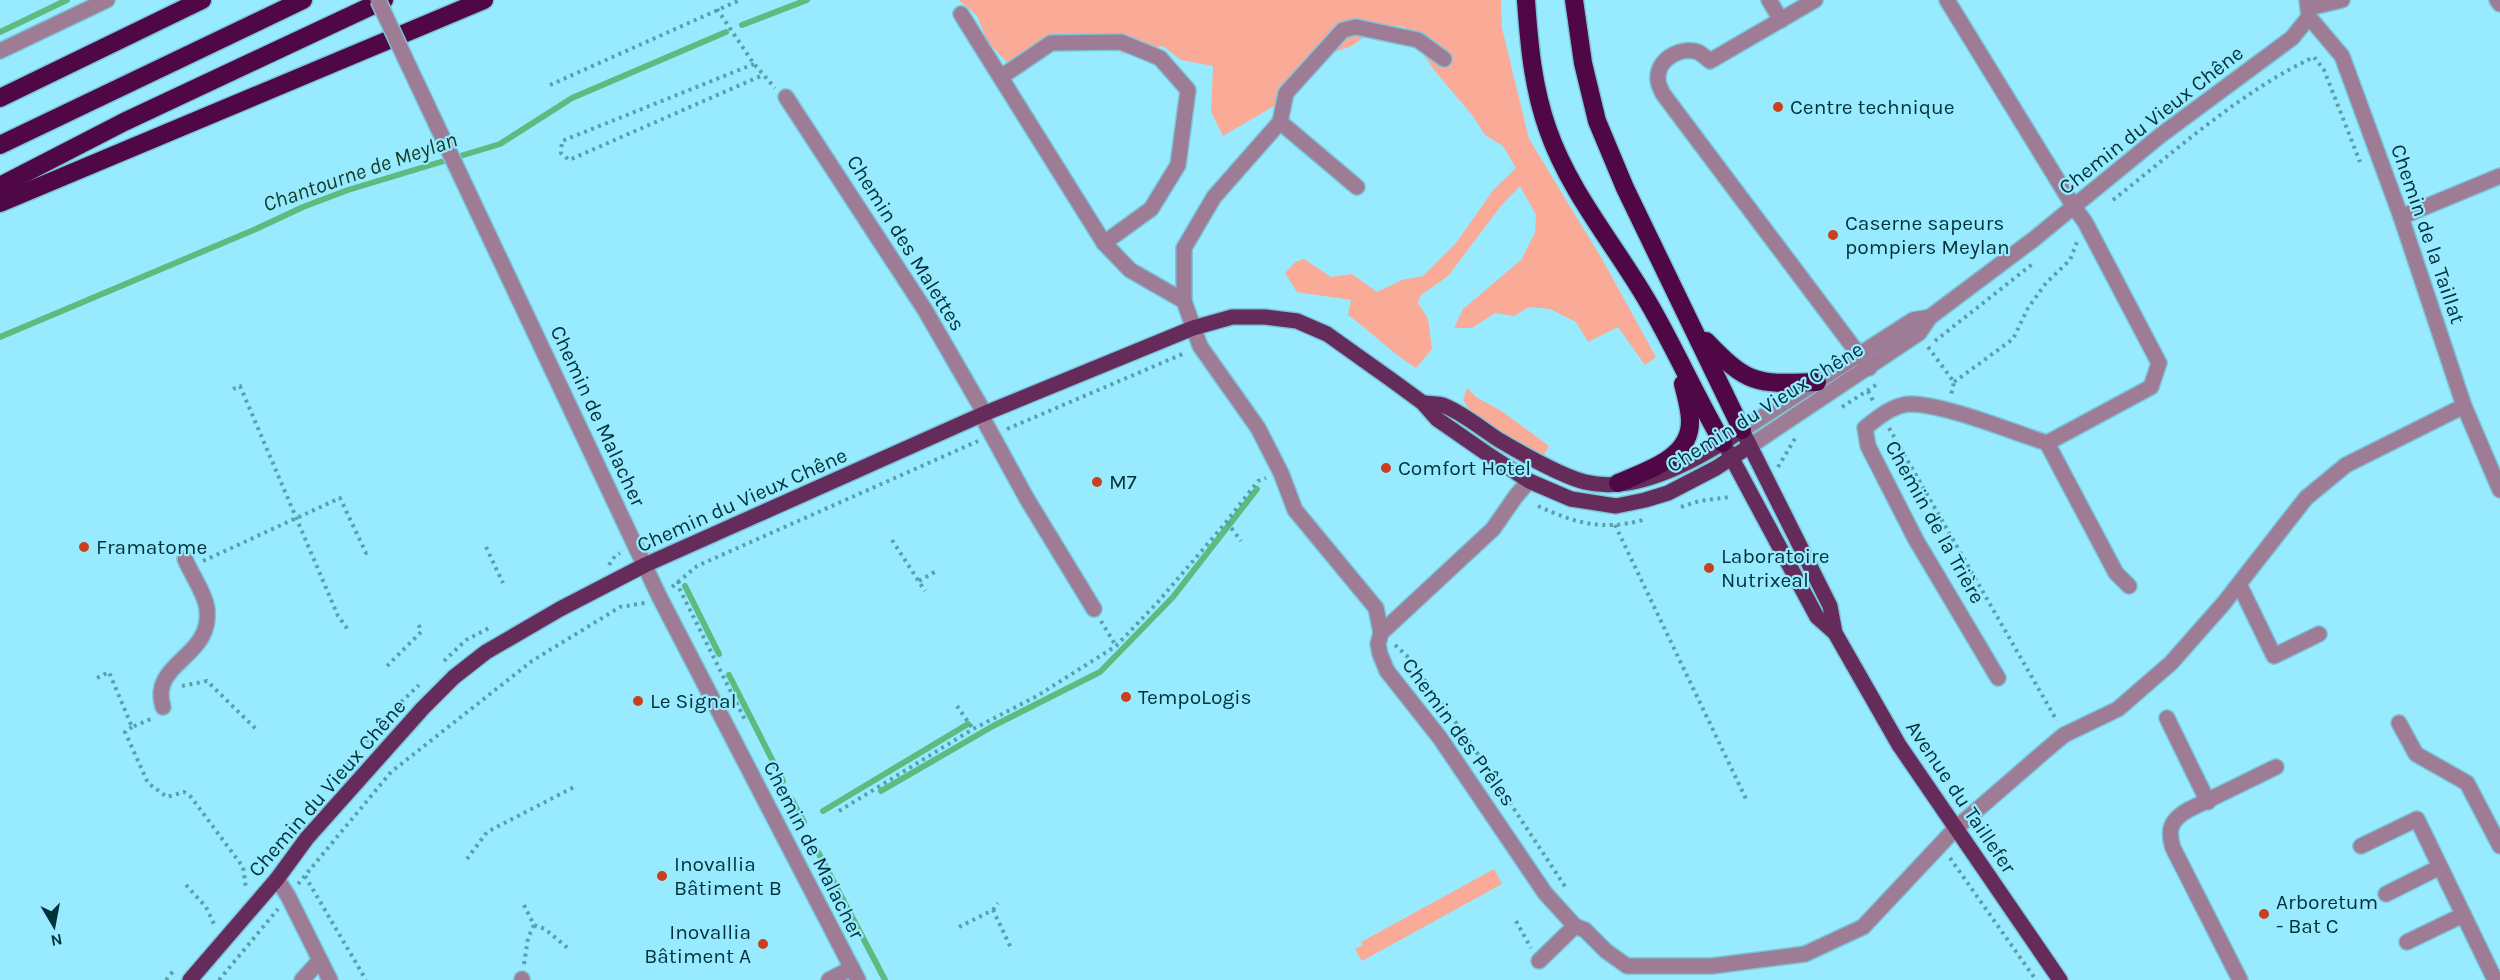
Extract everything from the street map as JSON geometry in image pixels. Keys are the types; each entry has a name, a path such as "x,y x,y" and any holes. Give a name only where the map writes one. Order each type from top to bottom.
{"highway":[{"path":"0,98 202,0"},
{"path":"0,145 303,0"},
{"path":"0,186 124,122 384,0"},
{"path":"0,203 484,0"},
{"path":"1526,0 1529,44 1538,95 1548,130 1573,184 1650,305 1677,359 1728,450"},
{"path":"1574,0 1582,63 1597,121 1625,188 1746,438"},
{"path":"1694,328 1719,355 1750,379 1772,384 1817,382"},
{"path":"1618,483 1680,451 1689,434 1690,422 1677,359"}],"main road":[{"name":"Chemin du Vieux Chêne","path":"190,980 277,879 307,838 423,708 454,677 486,652 560,609 645,565 983,415 1193,328 1232,317 1265,317 1297,321 1327,334 1423,403 1437,419 1529,481 1571,500 1616,506 1668,493 1746,438"},
{"name":"Chemin du Vieux Chêne","path":"1423,403 1444,405 1520,452 1584,482 1618,483 1660,474 1688,462 1728,450"},
{"name":"Avenue du Taillefer","path":"1746,438 1830,606 1836,633 1899,745 2060,980"},
{"name":"Avenue du Taillefer","path":"1728,450 1817,617 1836,633"}],"street":[{"path":"0,51 107,0"},
{"name":"Chemin de Malacher","path":"378,0 659,596 855,974"},
{"path":"1769,0 1781,20"},
{"path":"1815,0 1710,61 1698,52 1682,51 1668,57 1660,67 1658,80 1663,94 1869,368"},
{"path":"1947,0 2085,222 2159,363 2151,387 2047,443 2116,573 2128,586"},
{"path":"2308,8 2342,0"},
{"path":"2497,0 2500,4"},
{"name":"Chemin du Vieux Chêne","path":"1746,438 1869,368 1919,333 1930,317 2074,207 2161,135 2292,38 2308,8"},
{"name":"Chemin de la Taillat","path":"2308,8 2342,56 2401,217 2464,406 2500,490"},
{"path":"961,14 1104,243 1130,270 1184,301"},
{"path":"1357,187 1280,122 1286,93 1343,30 1356,27 1418,40 1444,59"},
{"path":"1001,77 1051,43 1121,42 1160,58 1188,90 1179,165 1151,209 1104,243"},
{"name":"Chemin des Malettes","path":"786,97 925,310 1027,499 1094,609"},
{"name":"Chemin des Prêles","path":"1280,122 1214,197 1184,248 1184,301 1200,346 1258,428 1281,472 1295,510 1376,608 1381,633 1378,644 1387,671 1440,738 1545,893 1580,928 1627,966 1712,966 1805,954 1863,927 1955,829 2064,735 2118,709 2171,663 2239,584 2306,498 2346,465 2464,406"},
{"path":"2401,217 2500,176"},
{"name":"Chemin du Vieux Chêne","path":"1746,438 1817,382 1858,354 1913,320 1930,317"},
{"name":"Chemin de la Trière","path":"1998,678 1916,540 1868,446 1865,428 1881,414 1909,404 1947,411 2047,443"},
{"path":"1381,633 1493,529 1516,495 1529,481"},
{"path":"162,707 159,695 164,678 199,644 208,627 207,606 187,563"},
{"path":"2239,584 2274,656 2319,634"},
{"path":"2167,718 2208,802"},
{"path":"2399,723 2416,754 2467,783 2500,846"},
{"path":"2240,980 2173,848 2169,837 2170,826 2176,817 2276,767"},
{"path":"2361,846 2416,819 2495,980"},
{"path":"2386,894 2440,867"},
{"path":"277,879 288,896 330,980"},
{"path":"2407,942 2463,915"},
{"path":"1539,961 1580,928"},
{"path":"302,980 320,960"},
{"path":"829,980 855,974"}],"path":[{"path":"550,85 740,0"},
{"path":"717,9 763,75 786,97"},
{"path":"2114,200 2205,127 2289,68 2314,57"},
{"path":"754,63 562,141 561,153 569,160 763,75"},
{"path":"1947,411 1954,382 2013,339 2028,308 2046,283 2070,260 2085,222"},
{"path":"219,980 391,772 522,668 620,607 641,606 659,596 697,566 1200,346"},
{"path":"1928,347 1954,382"},
{"path":"233,390 240,386 338,616 349,630"},
{"path":"1881,414 2064,735"},
{"path":"839,812 973,729 1037,696 1116,646 1157,603 1227,522 1258,481 1281,472"},
{"path":"1516,495 1569,520 1615,525 1648,519"},
{"path":"1679,508 1699,501 1730,496"},
{"path":"187,563 340,498 366,553 368,552"},
{"path":"1227,522 1241,541"},
{"path":"1615,525 1747,801"},
{"path":"891,540 925,591"},
{"path":"486,547 503,583"},
{"path":"919,581 938,570"},
{"path":"1094,609 1116,646"},
{"path":"387,666 420,632 418,622"},
{"path":"1381,633 1407,656 1470,742 1567,890"},
{"path":"97,678 109,672 132,727"},
{"path":"246,888 243,867 191,797 184,792 167,797 148,783 124,732 153,718 181,686 207,681 256,729"},
{"path":"957,706 973,729"},
{"path":"467,859 487,832 576,786"},
{"path":"1941,844 2036,980"},
{"path":"305,876 366,980"},
{"path":"186,885 206,907 214,924"},
{"path":"959,927 993,910 998,903"},
{"path":"524,905 534,925 545,929 570,950"},
{"path":"993,910 1011,948"},
{"path":"522,980 528,938 534,925"}],"shaded area":[{"path":"959,0 1501,0 1502,28 1529,139 1602,259 1656,357 1645,365 1618,327 1588,342 1576,322 1550,309 1529,307 1514,316 1495,313 1472,328 1454,328 1463,309 1521,260 1535,233 1536,215 1520,186 1501,206 1448,276 1421,295 1418,303 1428,319 1432,349 1416,368 1348,315 1351,300 1297,292 1285,273 1295,262 1304,259 1331,277 1352,274 1377,292 1402,280 1423,276 1456,243 1494,189 1516,168 1503,146 1485,135 1472,115 1434,70 1405,27 1381,24 1352,46 1326,55 1293,95 1223,136 1211,112 1213,66 1181,60 1163,46 1123,54 1102,41 1051,52 1016,72 987,41 977,16"},
{"path":"1467,388 1476,397 1503,412 1549,446 1542,458 1474,416 1463,400"},
{"path":"1494,869 1502,884 1362,961 1355,949 1363,945 1361,942"}],"waterway":[{"path":"0,32 67,0"},
{"name":"Chantourne de Meylan","path":"742,25 807,0"},
{"name":"Chantourne de Meylan","path":"0,337 303,207 348,190 500,144 572,98 726,32"},
{"path":"881,791 993,726 1100,672 1173,597 1257,489"},
{"path":"685,586 719,654"},
{"path":"729,675 783,781"},
{"path":"823,811 968,724"},
{"path":"792,800 804,822"},
{"path":"818,852 885,980"}],"place":[{"name":"Centre technique","path":"1778,107"},
{"name":"Caserne sapeurs pompiers Meylan","path":"1833,235"},
{"name":"Comfort Hotel","path":"1386,468"},
{"name":"M7","path":"1097,482"},
{"name":"Framatome","path":"84,547"},
{"name":"Laboratoire Nutrixeal","path":"1709,568"},
{"name":"TempoLogis","path":"1126,697"},
{"name":"Le Signal","path":"638,701"},
{"name":"Inovallia Bâtiment B","path":"662,876"},
{"name":"Arboretum - Bat C","path":"2264,914"},
{"name":"Inovallia Bâtiment A","path":"763,944"}]}
